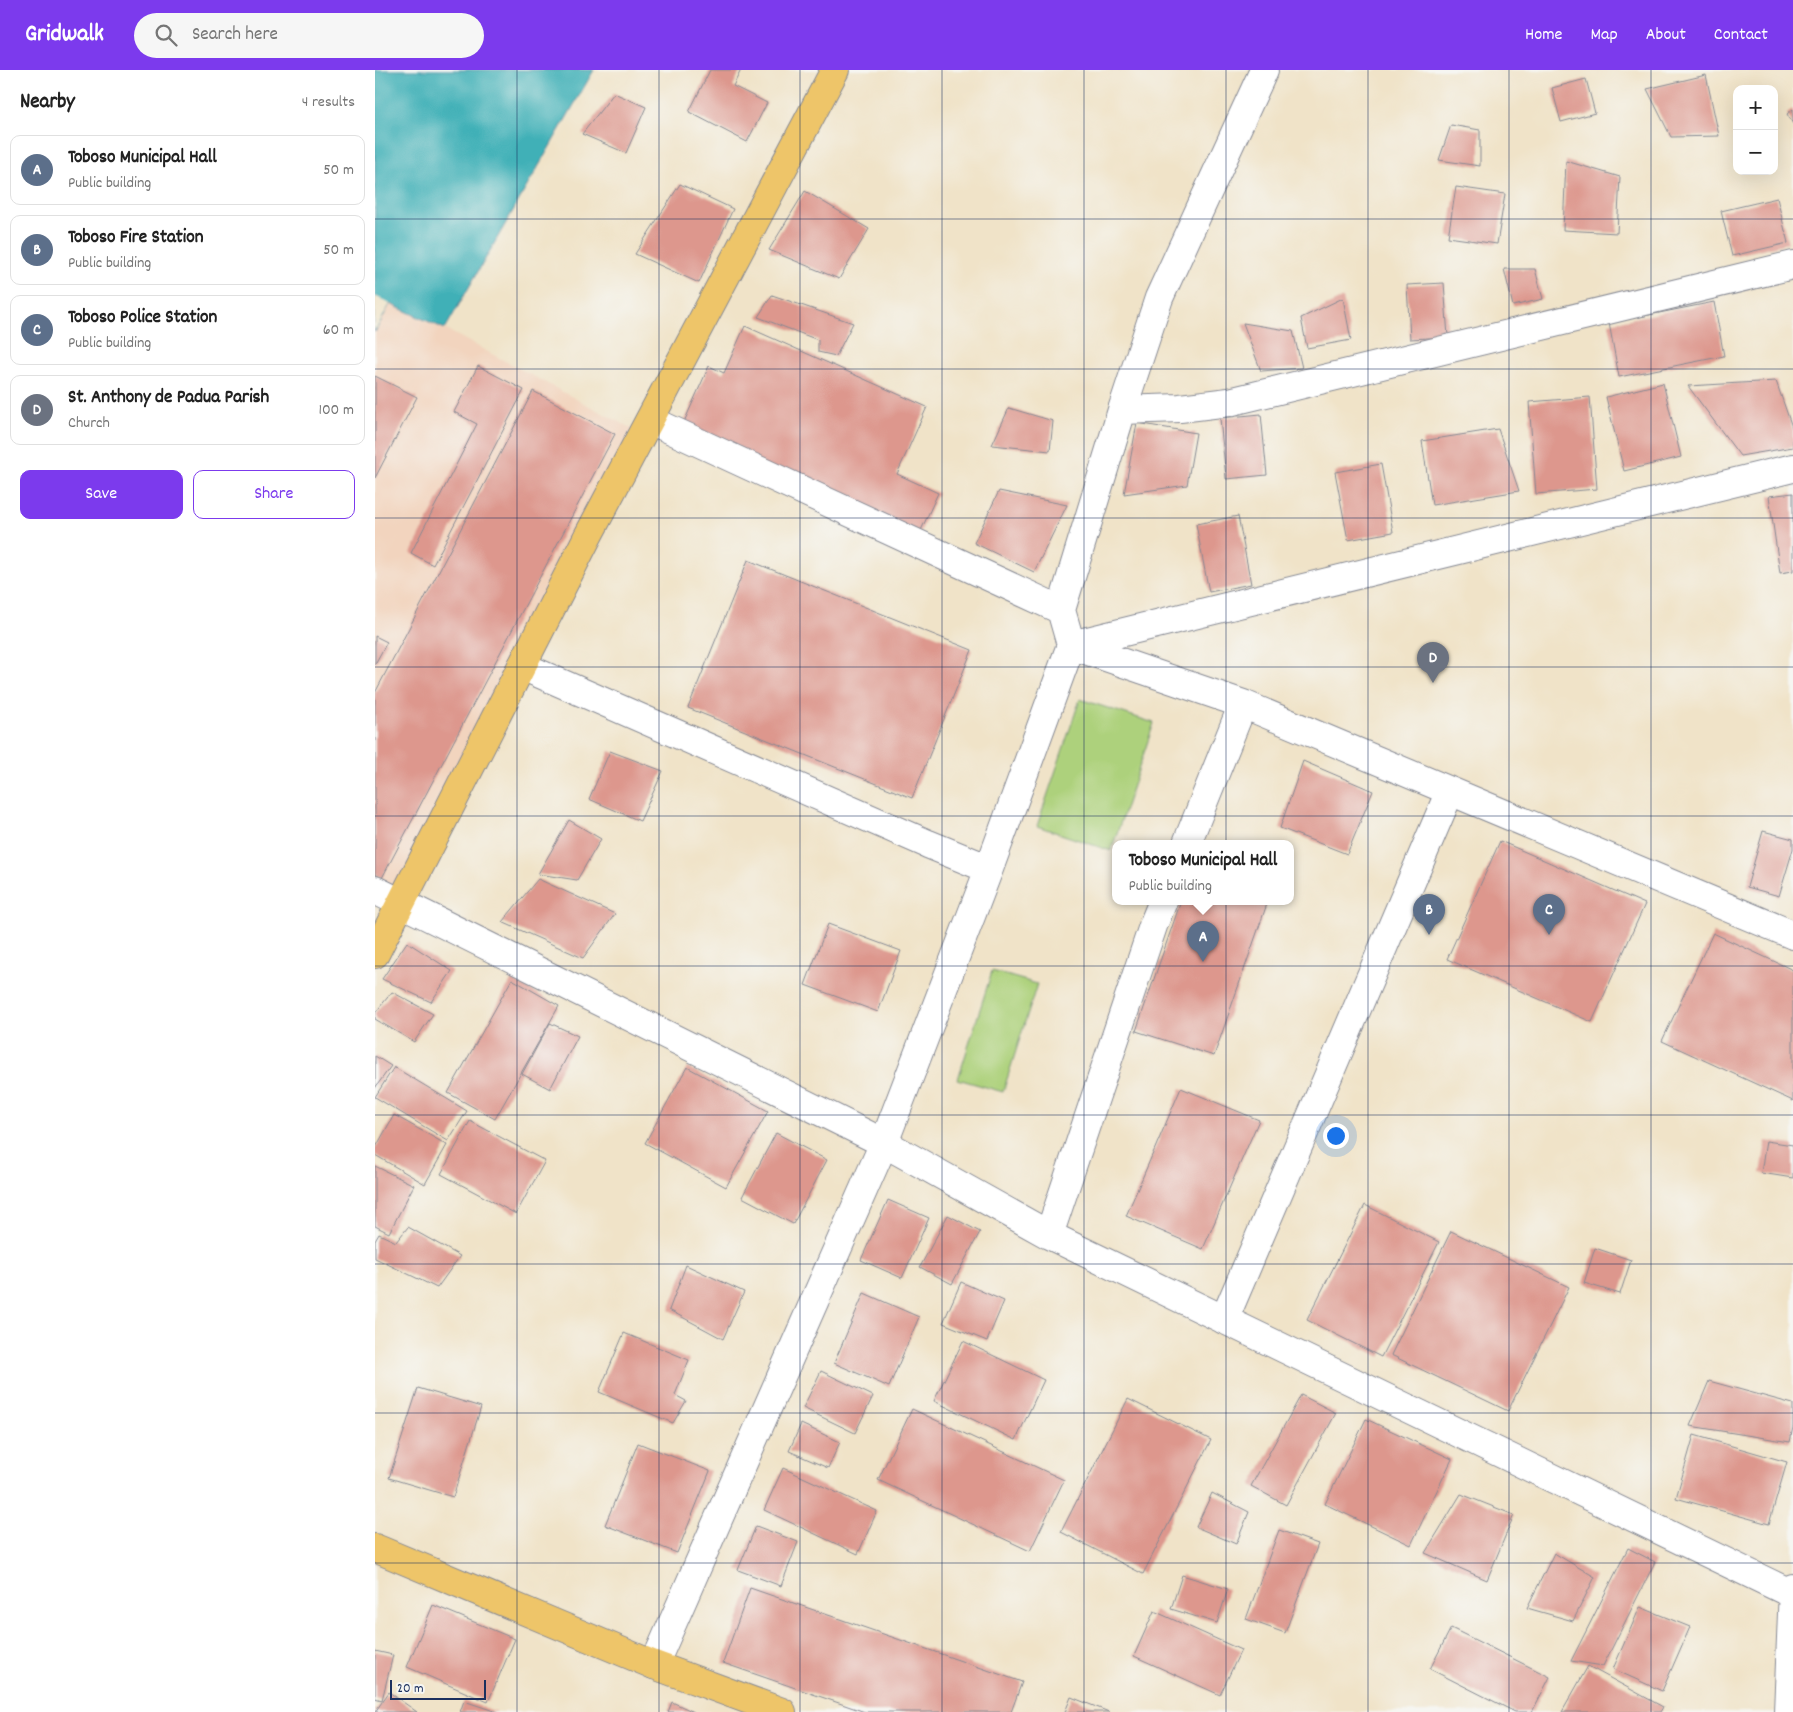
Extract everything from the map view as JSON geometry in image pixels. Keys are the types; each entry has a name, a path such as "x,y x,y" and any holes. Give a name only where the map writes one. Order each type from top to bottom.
{"main road":[{"path":"375,954 588,536 835,70"},
{"path":"375,1548 654,1665 782,1712"}],"street":[{"path":"654,1665 884,1143 989,868 1071,645 1061,610 1122,410 1159,298 1264,70"},
{"path":"1122,410 1179,408 1229,402 1793,265"},
{"path":"650,420 1061,610"},
{"path":"1071,645 1793,468"},
{"path":"1071,645 1243,704 1793,935"},
{"path":"522,666 928,844 989,868"},
{"path":"1188,840 1243,704"},
{"path":"1225,1320 1450,791"},
{"path":"375,890 884,1143 1049,1235 1792,1591 1788,1712"},
{"path":"1049,1235 1162,905"}],"shaded area":[{"path":"390,304 445,329 638,432 402,903 375,890 375,332"}],"green space":[{"path":"1080,699 1154,723 1115,840 1112,840 1111,851 1037,826"},
{"path":"992,971 1037,984 1003,1092 958,1079"}],"water":[{"path":"375,70 594,70 445,329 390,304 375,332"}],"pier":[{"path":"375,296 390,304 376,329 375,329"}],"building":[{"path":"710,70 741,70 733,86 767,103 747,142 689,112"},
{"path":"1706,75 1719,136 1671,137 1647,89"},
{"path":"1586,79 1595,113 1561,122 1552,88"},
{"path":"614,93 646,107 626,153 582,134"},
{"path":"1793,109 1793,124 1787,114"},
{"path":"1451,125 1480,130 1480,166 1439,160"},
{"path":"1566,161 1620,177 1617,233 1563,230"},
{"path":"680,184 733,209 699,283 635,254"},
{"path":"1456,187 1505,194 1497,244 1448,237"},
{"path":"805,191 869,229 839,279 769,250"},
{"path":"1777,198 1788,243 1732,256 1721,211"},
{"path":"1504,269 1535,269 1543,299 1513,306"},
{"path":"1444,283 1448,337 1410,339 1407,285"},
{"path":"772,295 853,323 836,356 818,352 818,340 758,317"},
{"path":"1343,298 1351,340 1307,348 1301,318"},
{"path":"1714,302 1724,356 1619,377 1609,323"},
{"path":"1243,323 1293,331 1302,368 1261,371"},
{"path":"745,326 927,407 897,474 938,493 918,537 680,431 709,366 724,373"},
{"path":"478,366 524,390 433,565 411,553 477,424 454,412"},
{"path":"375,376 417,397 375,478"},
{"path":"1776,381 1793,430 1793,447 1740,456 1688,386"},
{"path":"1663,383 1681,457 1624,471 1606,397"},
{"path":"533,391 615,434 382,878 375,874 375,693"},
{"path":"1590,397 1597,489 1536,494 1529,402"},
{"path":"1009,408 1053,421 1050,451 992,445"},
{"path":"1261,414 1267,475 1226,479 1220,418"},
{"path":"1137,423 1196,433 1187,485 1124,494"},
{"path":"1498,429 1519,491 1432,505 1422,441"},
{"path":"1381,464 1393,532 1348,540 1335,472"},
{"path":"999,491 1067,505 1034,572 974,543"},
{"path":"1793,493 1793,571 1780,573 1769,496"},
{"path":"1238,516 1251,584 1209,592 1196,524"},
{"path":"748,560 972,650 912,798 688,708"},
{"path":"375,636 387,642 375,664"},
{"path":"610,751 663,771 640,821 589,799"},
{"path":"1303,761 1373,791 1347,854 1280,828"},
{"path":"569,820 601,839 577,880 538,874"},
{"path":"1763,831 1793,839 1793,849 1779,896 1747,887"},
{"path":"1500,841 1645,904 1592,1022 1447,959"},
{"path":"538,879 615,914 583,958 502,922"},
{"path":"1180,905 1267,905 1214,1056 1136,1031"},
{"path":"828,924 901,951 878,1012 805,985"},
{"path":"1713,933 1793,970 1793,1101 1662,1041"},
{"path":"407,942 452,971 431,1002 382,979"},
{"path":"512,979 559,1006 495,1119 448,1093"},
{"path":"392,992 433,1014 414,1042 375,1019 375,1013"},
{"path":"550,1023 578,1036 550,1089 522,1074"},
{"path":"375,1056 391,1066 375,1088"},
{"path":"394,1067 467,1111 448,1141 375,1097"},
{"path":"687,1067 768,1111 726,1187 645,1143"},
{"path":"1181,1088 1259,1120 1203,1249 1126,1216"},
{"path":"394,1115 447,1145 425,1184 375,1155 375,1149"},
{"path":"470,1121 545,1161 516,1214 441,1174"},
{"path":"776,1133 827,1160 793,1224 742,1197"},
{"path":"1766,1141 1793,1145 1793,1178 1761,1173"},
{"path":"375,1166 414,1185 389,1233 375,1226"},
{"path":"888,1200 929,1218 902,1278 861,1260"},
{"path":"1365,1205 1439,1242 1381,1357 1307,1320"},
{"path":"948,1215 980,1232 952,1284 920,1267"},
{"path":"408,1227 460,1256 437,1288 375,1258 375,1241 379,1234 396,1242"},
{"path":"1451,1231 1569,1287 1508,1411 1391,1355"},
{"path":"1595,1248 1631,1260 1620,1294 1584,1283"},
{"path":"686,1265 744,1292 723,1339 669,1310"},
{"path":"961,1282 1004,1301 987,1341 943,1323"},
{"path":"864,1293 919,1317 889,1387 834,1363"},
{"path":"624,1333 689,1360 675,1395 686,1401 673,1423 599,1392"},
{"path":"963,1341 1044,1380 1016,1440 934,1401"},
{"path":"821,1371 873,1396 855,1433 803,1408"},
{"path":"1709,1381 1793,1404 1793,1427 1790,1442 1690,1426"},
{"path":"418,1388 481,1407 453,1497 389,1478"},
{"path":"1301,1395 1336,1413 1286,1505 1251,1486"},
{"path":"1128,1399 1211,1440 1143,1574 1061,1532"},
{"path":"912,1409 1064,1480 1030,1551 878,1480"},
{"path":"1366,1419 1452,1459 1411,1545 1325,1504"},
{"path":"801,1424 840,1442 828,1468 789,1451"},
{"path":"1694,1435 1787,1462 1769,1524 1676,1498"},
{"path":"638,1443 710,1471 677,1553 605,1525"},
{"path":"783,1468 877,1511 858,1554 764,1510"},
{"path":"1212,1493 1249,1512 1236,1544 1196,1527"},
{"path":"1461,1494 1514,1515 1487,1580 1425,1553"},
{"path":"756,1526 798,1542 781,1586 738,1570"},
{"path":"1279,1530 1318,1544 1285,1633 1246,1619"},
{"path":"1628,1548 1655,1562 1603,1666 1571,1661"},
{"path":"1554,1553 1595,1577 1573,1621 1527,1608"},
{"path":"1182,1575 1228,1589 1217,1623 1171,1609"},
{"path":"750,1588 1022,1682 1011,1712 865,1712 723,1663"},
{"path":"433,1605 515,1639 488,1702 407,1667"},
{"path":"1640,1607 1690,1627 1662,1691 1613,1669"},
{"path":"1154,1611 1241,1650 1220,1695 1134,1656"},
{"path":"1451,1628 1550,1677 1532,1712 1515,1712 1430,1669"},
{"path":"375,1651 393,1655 382,1700 375,1698"},
{"path":"1588,1666 1663,1707 1660,1712 1562,1712"},
{"path":"389,1692 417,1712 375,1712"},
{"path":"1071,1697 1109,1712 1065,1712"},
{"path":"464,1701 497,1712 460,1712"},
{"path":"672,1702 694,1712 668,1712"}],"place":[{"name":"St. Anthony de Padua Parish","path":"1433,683"},
{"name":"Toboso Fire Station","path":"1429,935"},
{"name":"Toboso Police Station","path":"1549,935"},
{"name":"Toboso Municipal Hall","path":"1203,962"}]}
